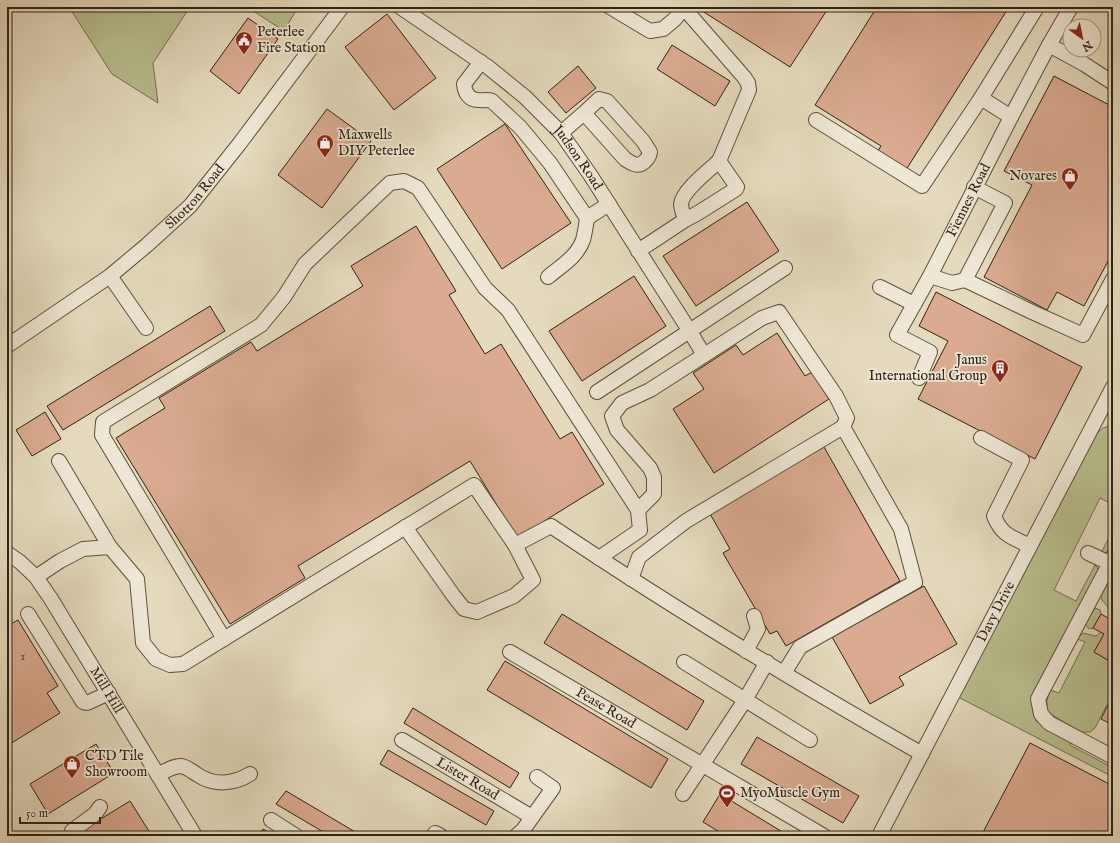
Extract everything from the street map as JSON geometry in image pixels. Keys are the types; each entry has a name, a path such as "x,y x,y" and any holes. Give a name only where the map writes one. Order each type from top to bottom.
{"street":[{"name":"Shotton Road","path":"7,346 110,276 190,206 240,143 342,7"},
{"name":"Judson Road","path":"400,7 481,62 525,97 561,133 609,204 704,356"},
{"path":"610,7 650,31 663,29 675,19 684,7 748,83 749,90 719,161 686,192 682,198 681,205 685,220"},
{"path":"816,120 922,186 981,98 1037,7"},
{"name":"Fiennes Road","path":"919,378 930,352 897,334 930,276 1011,116 1071,7"},
{"path":"1049,45 1084,64 1113,83"},
{"path":"481,62 464,84 466,94 477,100 492,101 520,127 550,163 587,218 583,240 579,249 571,258 548,277"},
{"path":"981,98 1011,116"},
{"path":"561,133 599,99 607,101 643,141 650,152 648,157 638,165 625,159 584,113"},
{"path":"638,251 737,188 719,161"},
{"path":"224,639 102,435 103,422 261,325 284,297 305,264 390,183 404,181 418,188 485,288 508,310 638,510 640,530 599,558"},
{"path":"965,280 1005,203 974,187"},
{"path":"587,218 609,204"},
{"path":"597,392 785,268"},
{"path":"110,276 146,328"},
{"path":"930,276 952,283 965,280 1083,335 1113,280"},
{"path":"880,287 914,304"},
{"path":"631,579 639,557 686,520 843,426 846,418 836,396 779,312 762,318 650,390 622,403 612,416 617,430 650,468 654,478 654,494 638,510"},
{"name":"Davy Drive","path":"879,836 1030,546 1108,410 1113,387"},
{"path":"784,673 800,647 915,582 902,529 843,426"},
{"path":"981,438 1022,460 994,516 998,527 1008,535 1030,546"},
{"path":"59,461 110,547 138,579 143,643 156,659 170,665 183,664 405,527 474,485 515,545 533,580 514,596 477,612 464,609 405,527"},
{"path":"515,545 551,526 618,571 746,650 867,723 922,754"},
{"path":"36,578 60,561 83,549 110,547"},
{"name":"Mill Hill","path":"7,553 20,562 36,578 72,632 195,836"},
{"path":"1088,553 1111,560 1038,699 1041,714 1049,723 1113,756"},
{"path":"28,614 83,702 87,703 109,693"},
{"path":"746,650 758,629 754,616"},
{"name":"Pease Road","path":"510,652 824,836"},
{"path":"684,662 810,740"},
{"path":"683,794 745,700 767,662"},
{"name":"Lister Road","path":"402,740 532,817"},
{"path":"158,774 174,767 184,767 203,779 219,783 226,783 241,779 250,774"},
{"path":"516,836 523,830 553,788 537,777"},
{"path":"71,836 72,831 95,814 100,807"},
{"path":"271,820 296,836"}],"green space":[{"path":"69,7 190,7 153,63 158,103 112,74"},
{"path":"247,7 298,7 284,31"},
{"path":"1113,425 1113,505 1100,498 1054,590 1076,601 1095,565 1098,569 1097,575 1032,699 1036,721 1070,742 1070,745 1113,768 1113,777 958,697 1085,453 1097,433 1103,428"},
{"path":"1113,530 1113,542 1106,553 1101,553"},
{"path":"1113,573 1113,613 1110,619 1108,607 1102,600 1101,596"},
{"path":"1095,608 1100,610 1101,614 1092,629 1088,628 1085,624"},
{"path":"1101,632 1104,634 1094,652 1113,663 1113,693 1095,728 1090,732 1081,732 1047,712 1047,700 1050,690 1059,693 1085,642 1077,639 1083,633 1096,636"}],"building":[{"path":"649,7 660,7 657,12"},
{"path":"696,7 829,7 790,67"},
{"path":"877,7 1009,7 904,173 875,155 881,146 815,105"},
{"path":"387,14 436,78 394,110 345,47"},
{"name":"Peterlee Fire Station","path":"248,18 278,39 239,94 210,71"},
{"path":"672,45 730,81 715,106 657,69"},
{"path":"578,66 596,88 566,113 548,92"},
{"name":"Novares","path":"1054,76 1113,107 1113,186 1108,195 1113,197 1113,252 1084,306 1057,292 1047,310 984,277 1032,185 1004,171"},
{"name":"Maxwells DIY Peterlee","path":"327,109 371,141 322,208 278,175"},
{"path":"505,124 571,223 502,269 437,169"},
{"path":"747,202 779,251 696,306 663,256"},
{"path":"416,226 456,291 449,295 485,354 501,344 560,439 572,432 604,484 517,538 470,461 298,566 305,578 230,624 116,438 165,408 159,398 251,342 257,351 363,286 351,266"},
{"path":"634,276 666,326 582,381 549,331"},
{"name":"Janus International Group","path":"936,292 1082,367 1035,459 918,399 948,341 919,326"},
{"path":"210,306 225,331 63,430 47,406"},
{"path":"777,333 805,376 812,372 829,399 714,473 673,409 704,389 693,373 736,345 743,355"},
{"path":"45,412 61,439 32,456 16,430"},
{"path":"824,447 900,581 786,646 777,631 770,634 723,553 730,549 709,512"},
{"path":"924,586 957,644 899,677 904,685 870,704 832,637"},
{"path":"1113,613 1113,663 1094,652 1104,634 1093,628 1101,614 1110,619"},
{"path":"562,614 704,701 687,730 544,643"},
{"path":"18,620 58,686 47,693 60,713 10,744 7,738 7,626"},
{"path":"505,661 668,759 651,788 487,690"},
{"path":"1113,695 1113,725 1101,719"},
{"path":"413,708 519,773 510,788 404,723"},
{"path":"757,737 859,796 843,823 741,764"},
{"path":"1030,743 1113,786 1113,836 981,836"},
{"name":"CTD Tile Showroom","path":"96,744 114,773 48,814 30,784"},
{"path":"388,750 494,811 486,825 380,764"},
{"path":"286,791 362,836 330,836 276,804"},
{"name":"MyoMuscle Gym","path":"720,794 789,836 726,836 703,822"},
{"path":"130,801 152,836 73,836"},
{"path":"263,829 275,836 259,836"}],"place":[{"name":"Peterlee Fire Station","path":"244,55"},
{"name":"Maxwells DIY Peterlee","path":"325,158"},
{"name":"Novares","path":"1070,191"},
{"name":"Janus International Group","path":"1000,383"},
{"name":"CTD Tile Showroom","path":"72,779"},
{"name":"MyoMuscle Gym","path":"727,808"}]}
